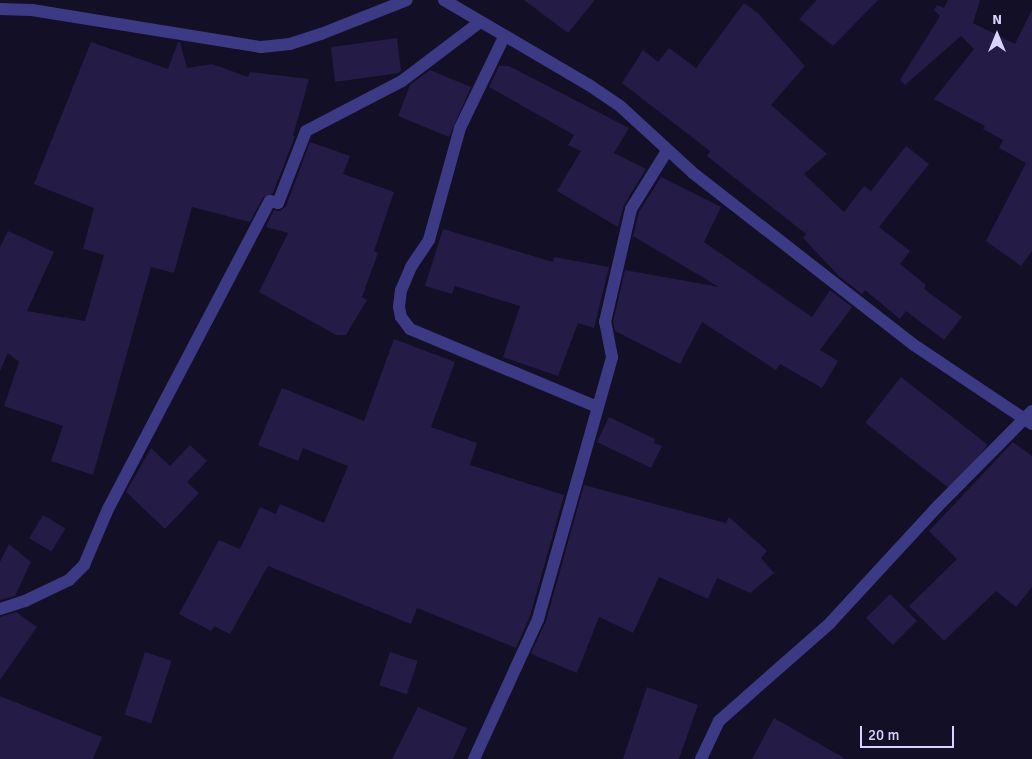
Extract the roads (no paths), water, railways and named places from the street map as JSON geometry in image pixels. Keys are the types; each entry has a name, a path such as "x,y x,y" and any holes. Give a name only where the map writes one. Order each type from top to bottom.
{"street":[{"path":"0,9 32,10 261,47 290,44 407,0"},
{"path":"444,0 589,85 620,106 667,151 914,345 1030,418 937,508 830,623 719,721 701,759"},
{"path":"0,609 69,580 84,565 108,508 270,201 278,203 306,131 402,80 480,22"},
{"path":"504,36 460,128 429,240 410,267 398,307 410,330 597,407"},
{"path":"474,759 538,619 612,357 605,322 609,297 632,209 667,151"}]}
